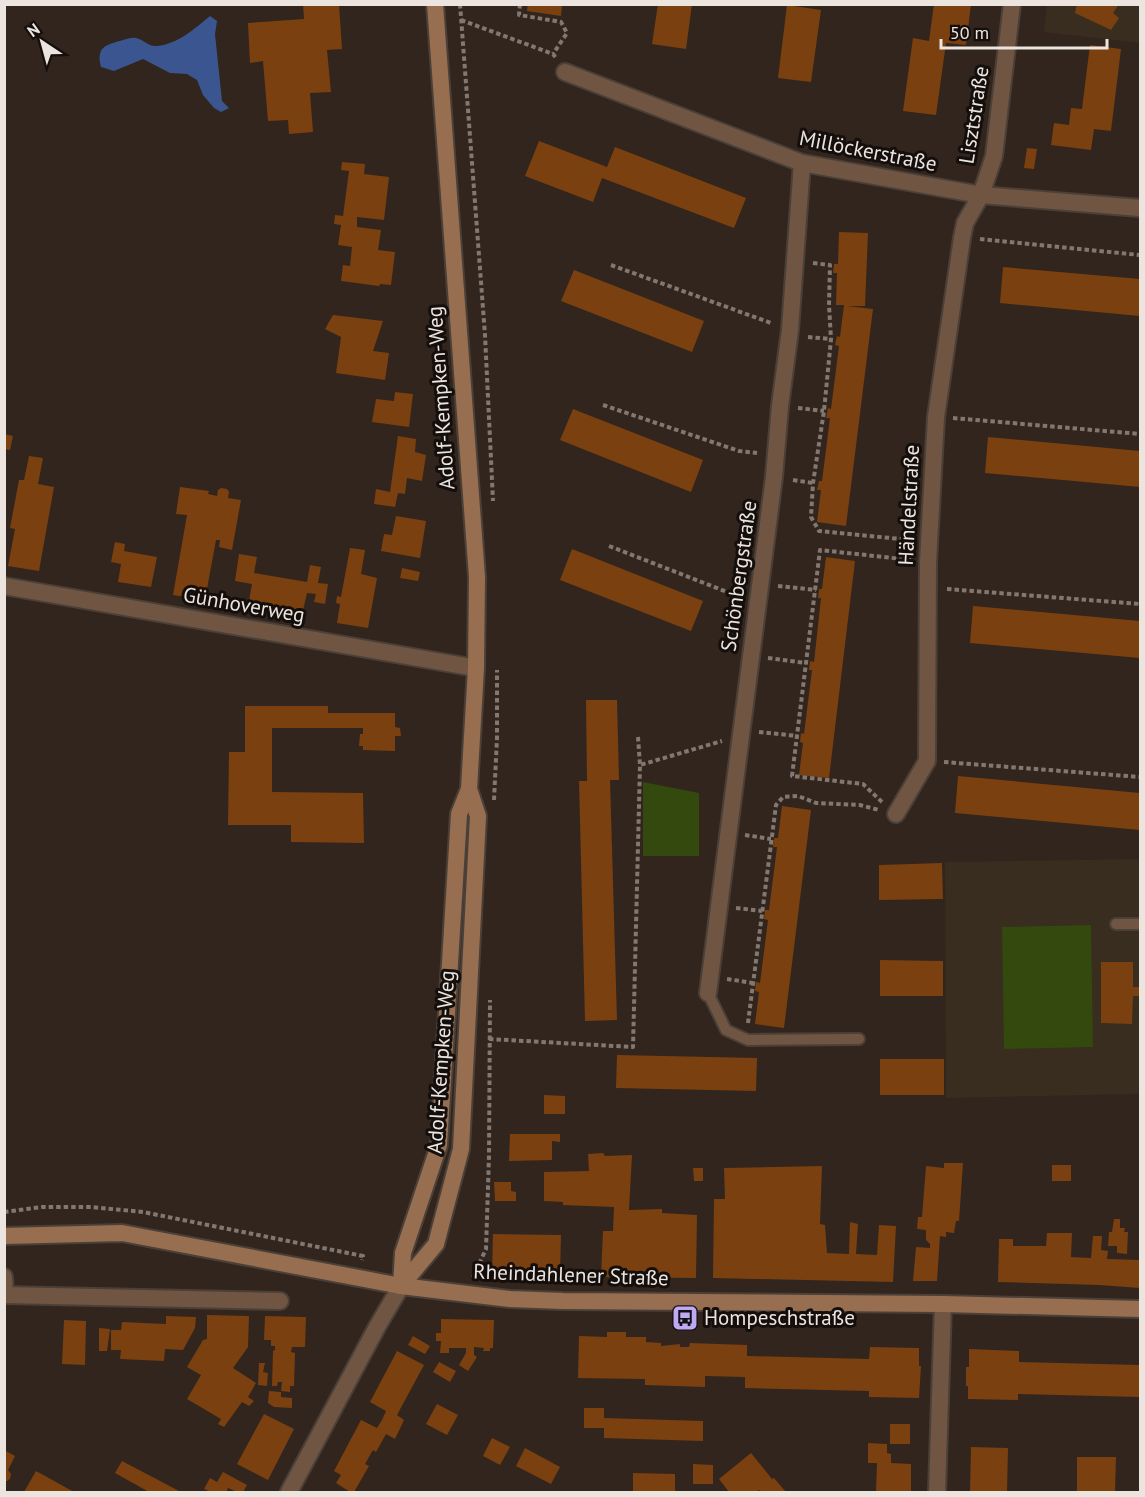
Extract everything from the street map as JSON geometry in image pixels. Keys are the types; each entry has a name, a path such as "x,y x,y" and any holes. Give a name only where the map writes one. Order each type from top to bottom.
{"main road":[{"name":"Adolf-Kempken-Weg","path":"401,1286 403,1253 439,1144 459,814 469,789 476,668 477,577 435,7"},
{"name":"Adolf-Kempken-Weg","path":"401,1286 436,1244 461,1149 478,816 469,789"},
{"name":"Rheindahlener Straße","path":"4,1236 122,1233 401,1286 510,1299 1140,1308"}],"street":[{"name":"Lisztstraße","path":"981,195 994,156 1012,4"},
{"name":"Millöckerstraße","path":"566,72 802,164 981,195 1140,208"},
{"name":"Schönbergstraße","path":"709,985 777,455 780,406 790,330 802,164"},
{"name":"Händelstraße","path":"896,814 927,761 928,562 936,417 965,223 981,195"},
{"name":"Günhoverweg","path":"4,586 476,668"},
{"path":"4,1277 5,1295 280,1301"},
{"path":"289,1492 401,1286"},
{"path":"937,1492 943,1304"}],"lane":[{"path":"1116,924 1140,924"},
{"path":"709,985 726,1030 746,1039 859,1039"}],"path":[{"path":"520,4 519,15 561,22 567,33 553,54"},
{"path":"435,7 553,54 566,72"},
{"path":"962,238 1140,255"},
{"path":"794,261 831,265 829,305 831,339 824,411 813,483 811,517 819,531 930,542"},
{"path":"612,265 790,330"},
{"path":"603,405 739,451 777,455"},
{"path":"780,406 824,411"},
{"path":"936,417 1140,434"},
{"path":"609,546 758,604"},
{"path":"896,814 863,784 792,776 820,550 928,562"},
{"path":"762,584 816,590"},
{"path":"928,588 1140,604"},
{"path":"751,656 806,663"},
{"path":"640,765 727,740 742,730 797,735"},
{"path":"467,1037 633,1047 640,765 638,737"},
{"path":"927,761 1140,777"},
{"path":"746,1039 776,805 783,797 798,796 816,803 860,805 896,814"},
{"path":"709,985 753,983"}],"shaded area":[{"path":"1047,5 1140,5 1140,43 1044,32"},
{"path":"1140,859 1140,1094 946,1098 945,862"}],"green space":[{"path":"643,782 699,793 699,856 643,856"},
{"path":"1091,925 1093,1047 1004,1049 1002,927"}],"water":[{"path":"210,16 217,21 215,34 222,101 229,108 221,112 214,108 203,95 197,80 187,74 170,73 143,59 114,71 101,67 101,51 107,45 133,38 151,45 165,45 185,35"}],"building":[{"path":"303,4 339,4 342,49 327,50 331,92 310,93 313,132 289,134 288,120 268,121 263,61 250,63 248,23 304,19"},
{"path":"528,4 562,4 561,16 527,11"},
{"path":"658,4 692,4 686,49 652,44"},
{"path":"934,4 971,4 966,45 946,43 936,115 903,111 913,38 929,41"},
{"path":"1077,4 1119,4 1113,13 1119,18 1111,30 1075,13"},
{"path":"787,5 821,10 811,82 778,78"},
{"path":"1090,45 1121,49 1111,131 1094,129 1091,150 1051,145 1054,123 1069,125 1071,108 1082,109"},
{"path":"539,141 607,167 615,147 746,198 734,228 602,178 593,202 525,176"},
{"path":"1027,148 1037,149 1034,169 1024,168"},
{"path":"342,162 365,164 364,174 389,177 384,220 357,217 357,227 381,230 378,250 395,252 391,285 380,284 379,286 341,281 343,265 350,266 352,247 338,245 341,225 334,224 335,215 343,216 349,171 341,170"},
{"path":"839,232 868,233 865,306 847,306 873,309 846,526 817,522 821,490 817,490 819,481 822,481 830,418 826,418 828,408 831,409 839,346 835,345 837,336 840,337 844,305 836,305 837,273 833,273 834,264 838,264"},
{"path":"1003,267 1140,279 1140,316 1000,303"},
{"path":"574,270 704,321 692,352 561,301"},
{"path":"333,315 383,321 373,351 389,353 385,380 336,373 341,337 325,329"},
{"path":"395,392 413,394 409,427 372,422 376,399 394,401"},
{"path":"573,409 703,460 691,492 560,440"},
{"path":"4,434 13,436 10,450 4,449"},
{"path":"398,436 416,439 415,452 426,455 422,481 407,478 405,494 398,493 395,507 374,504 376,489 390,492"},
{"path":"988,437 1140,451 1140,487 985,473"},
{"path":"29,456 43,458 38,484 54,487 39,571 8,566 15,529 10,528 19,480 24,480"},
{"path":"180,487 209,491 208,494 217,496 218,490 227,489 228,498 241,500 232,550 219,547 220,540 216,540 205,600 173,595 187,515 176,514"},
{"path":"396,516 426,521 420,558 381,551 384,534 392,535"},
{"path":"115,542 125,544 124,551 157,557 151,587 118,582 121,564 111,562"},
{"path":"350,548 365,550 361,574 377,578 368,628 337,623 340,604 336,603 337,596 341,597"},
{"path":"572,549 703,601 691,631 560,580"},
{"path":"239,554 257,557 254,573 307,582 310,565 321,567 318,583 328,584 325,604 314,602 316,594 307,593 302,615 248,606 252,584 235,581"},
{"path":"826,557 855,561 829,778 799,775 803,743 800,742 801,733 804,734 812,670 809,670 810,661 814,662 821,598 818,598 819,589 822,589"},
{"path":"402,568 420,572 418,581 400,578"},
{"path":"973,606 1140,621 1140,658 970,643"},
{"path":"586,700 617,700 619,780 610,780 617,1020 585,1021 579,781 587,781"},
{"path":"245,706 328,706 328,713 395,713 395,727 400,728 401,736 395,736 395,751 363,750 363,746 359,746 363,728 272,728 272,792 363,793 364,843 291,842 291,825 228,825 229,752 245,752"},
{"path":"958,776 1140,793 1140,830 955,813"},
{"path":"782,806 811,810 784,1028 755,1024 759,992 755,991 756,982 760,983 768,920 764,919 765,910 769,910 777,847 773,847 774,838 778,838"},
{"path":"942,863 943,899 879,900 879,865"},
{"path":"880,960 943,961 943,996 880,996"},
{"path":"1101,962 1133,962 1133,987 1140,987 1140,996 1133,996 1132,1024 1101,1023"},
{"path":"617,1055 757,1058 756,1091 616,1088"},
{"path":"880,1059 944,1059 944,1095 880,1095"},
{"path":"544,1095 565,1096 565,1114 544,1114"},
{"path":"510,1134 560,1134 560,1142 552,1141 552,1160 509,1161"},
{"path":"603,1153 605,1156 632,1155 629,1210 662,1209 662,1213 697,1215 696,1278 601,1277 603,1231 613,1231 614,1207 563,1205 563,1202 544,1201 544,1172 589,1171 588,1154"},
{"path":"944,1163 963,1163 959,1221 956,1221 954,1233 946,1232 946,1237 940,1236 937,1281 913,1281 916,1247 930,1248 926,1240 926,1230 917,1229 918,1217 922,1217 926,1166 944,1168"},
{"path":"1052,1165 1071,1165 1071,1181 1052,1181"},
{"path":"822,1166 820,1224 825,1225 827,1253 849,1254 850,1222 858,1224 856,1254 877,1255 879,1225 896,1226 893,1282 713,1278 714,1199 725,1199 724,1168"},
{"path":"693,1168 703,1168 703,1181 694,1181"},
{"path":"494,1182 511,1182 511,1191 516,1192 516,1201 495,1201"},
{"path":"1114,1219 1120,1219 1120,1228 1125,1228 1124,1232 1128,1232 1127,1254 1117,1253 1117,1246 1108,1246 1109,1232 1112,1232"},
{"path":"1047,1233 1072,1233 1071,1257 1091,1258 1093,1236 1102,1236 1101,1250 1108,1251 1107,1259 1140,1260 1140,1288 998,1282 999,1239 1013,1239 1013,1246 1046,1246"},
{"path":"493,1234 561,1235 560,1274 492,1273"},
{"path":"207,1315 249,1316 248,1347 233,1368 256,1383 248,1397 254,1401 249,1406 242,1402 224,1427 218,1424 221,1419 187,1399 201,1375 187,1367 203,1340 207,1339"},
{"path":"166,1316 196,1317 195,1328 183,1350 165,1349 164,1361 120,1359 121,1350 111,1350 111,1330 121,1330 122,1322 166,1324"},
{"path":"265,1316 306,1317 305,1347 292,1347 291,1352 295,1353 294,1386 290,1386 290,1392 281,1391 282,1382 278,1382 277,1386 272,1386 275,1346 271,1346 271,1340 264,1340"},
{"path":"441,1319 494,1320 493,1348 490,1348 490,1351 483,1351 484,1348 474,1347 474,1355 477,1357 468,1371 459,1365 466,1353 466,1348 449,1348 449,1353 440,1353 441,1341 436,1341 436,1333 441,1333"},
{"path":"64,1320 86,1321 85,1365 62,1364"},
{"path":"99,1328 110,1329 107,1351 99,1351"},
{"path":"607,1332 626,1332 626,1337 646,1337 646,1342 661,1343 661,1346 680,1344 680,1347 689,1347 690,1343 747,1345 747,1356 869,1359 870,1347 919,1348 919,1366 921,1366 919,1398 869,1397 869,1391 745,1388 745,1377 705,1376 705,1387 645,1385 645,1379 578,1378 579,1336 607,1337"},
{"path":"413,1336 430,1346 425,1354 408,1345"},
{"path":"969,1349 1019,1351 1019,1362 1140,1365 1140,1397 1018,1394 1018,1400 968,1399 966,1367 969,1367"},
{"path":"397,1351 424,1365 397,1415 404,1420 395,1439 386,1434 376,1452 373,1450 365,1464 369,1466 354,1492 350,1492 336,1483 341,1475 334,1471 361,1420 377,1428 382,1420 386,1411 370,1402"},
{"path":"439,1362 456,1371 450,1382 433,1372"},
{"path":"259,1363 265,1363 263,1372 268,1373 267,1386 258,1385"},
{"path":"269,1391 281,1392 281,1397 292,1398 292,1408 274,1407 268,1403"},
{"path":"437,1404 458,1415 447,1435 426,1424"},
{"path":"584,1408 604,1408 604,1418 703,1421 703,1441 604,1438 604,1428 584,1428"},
{"path":"264,1414 294,1429 268,1480 237,1464"},
{"path":"890,1424 910,1424 910,1444 890,1444"},
{"path":"492,1438 510,1447 500,1465 483,1456"},
{"path":"868,1443 887,1444 887,1453 891,1454 891,1463 911,1464 911,1492 876,1492 877,1463 868,1463"},
{"path":"971,1447 1008,1448 1007,1492 970,1492"},
{"path":"525,1448 560,1467 551,1484 516,1466"},
{"path":"4,1450 15,1456 8,1470 11,1474 7,1481 4,1481"},
{"path":"751,1453 786,1492 759,1490 729,1492 719,1479"},
{"path":"1077,1457 1116,1457 1115,1492 1077,1492"},
{"path":"122,1461 181,1492 149,1492 115,1473"},
{"path":"693,1464 713,1465 713,1484 693,1484"},
{"path":"36,1471 74,1492 24,1492"},
{"path":"223,1472 247,1485 243,1492 228,1488 226,1492 211,1492 204,1489 210,1478 217,1482"},
{"path":"633,1473 675,1474 675,1492 633,1492"}],"place":[{"name":"Hompeschstraße","path":"685,1318"}]}
